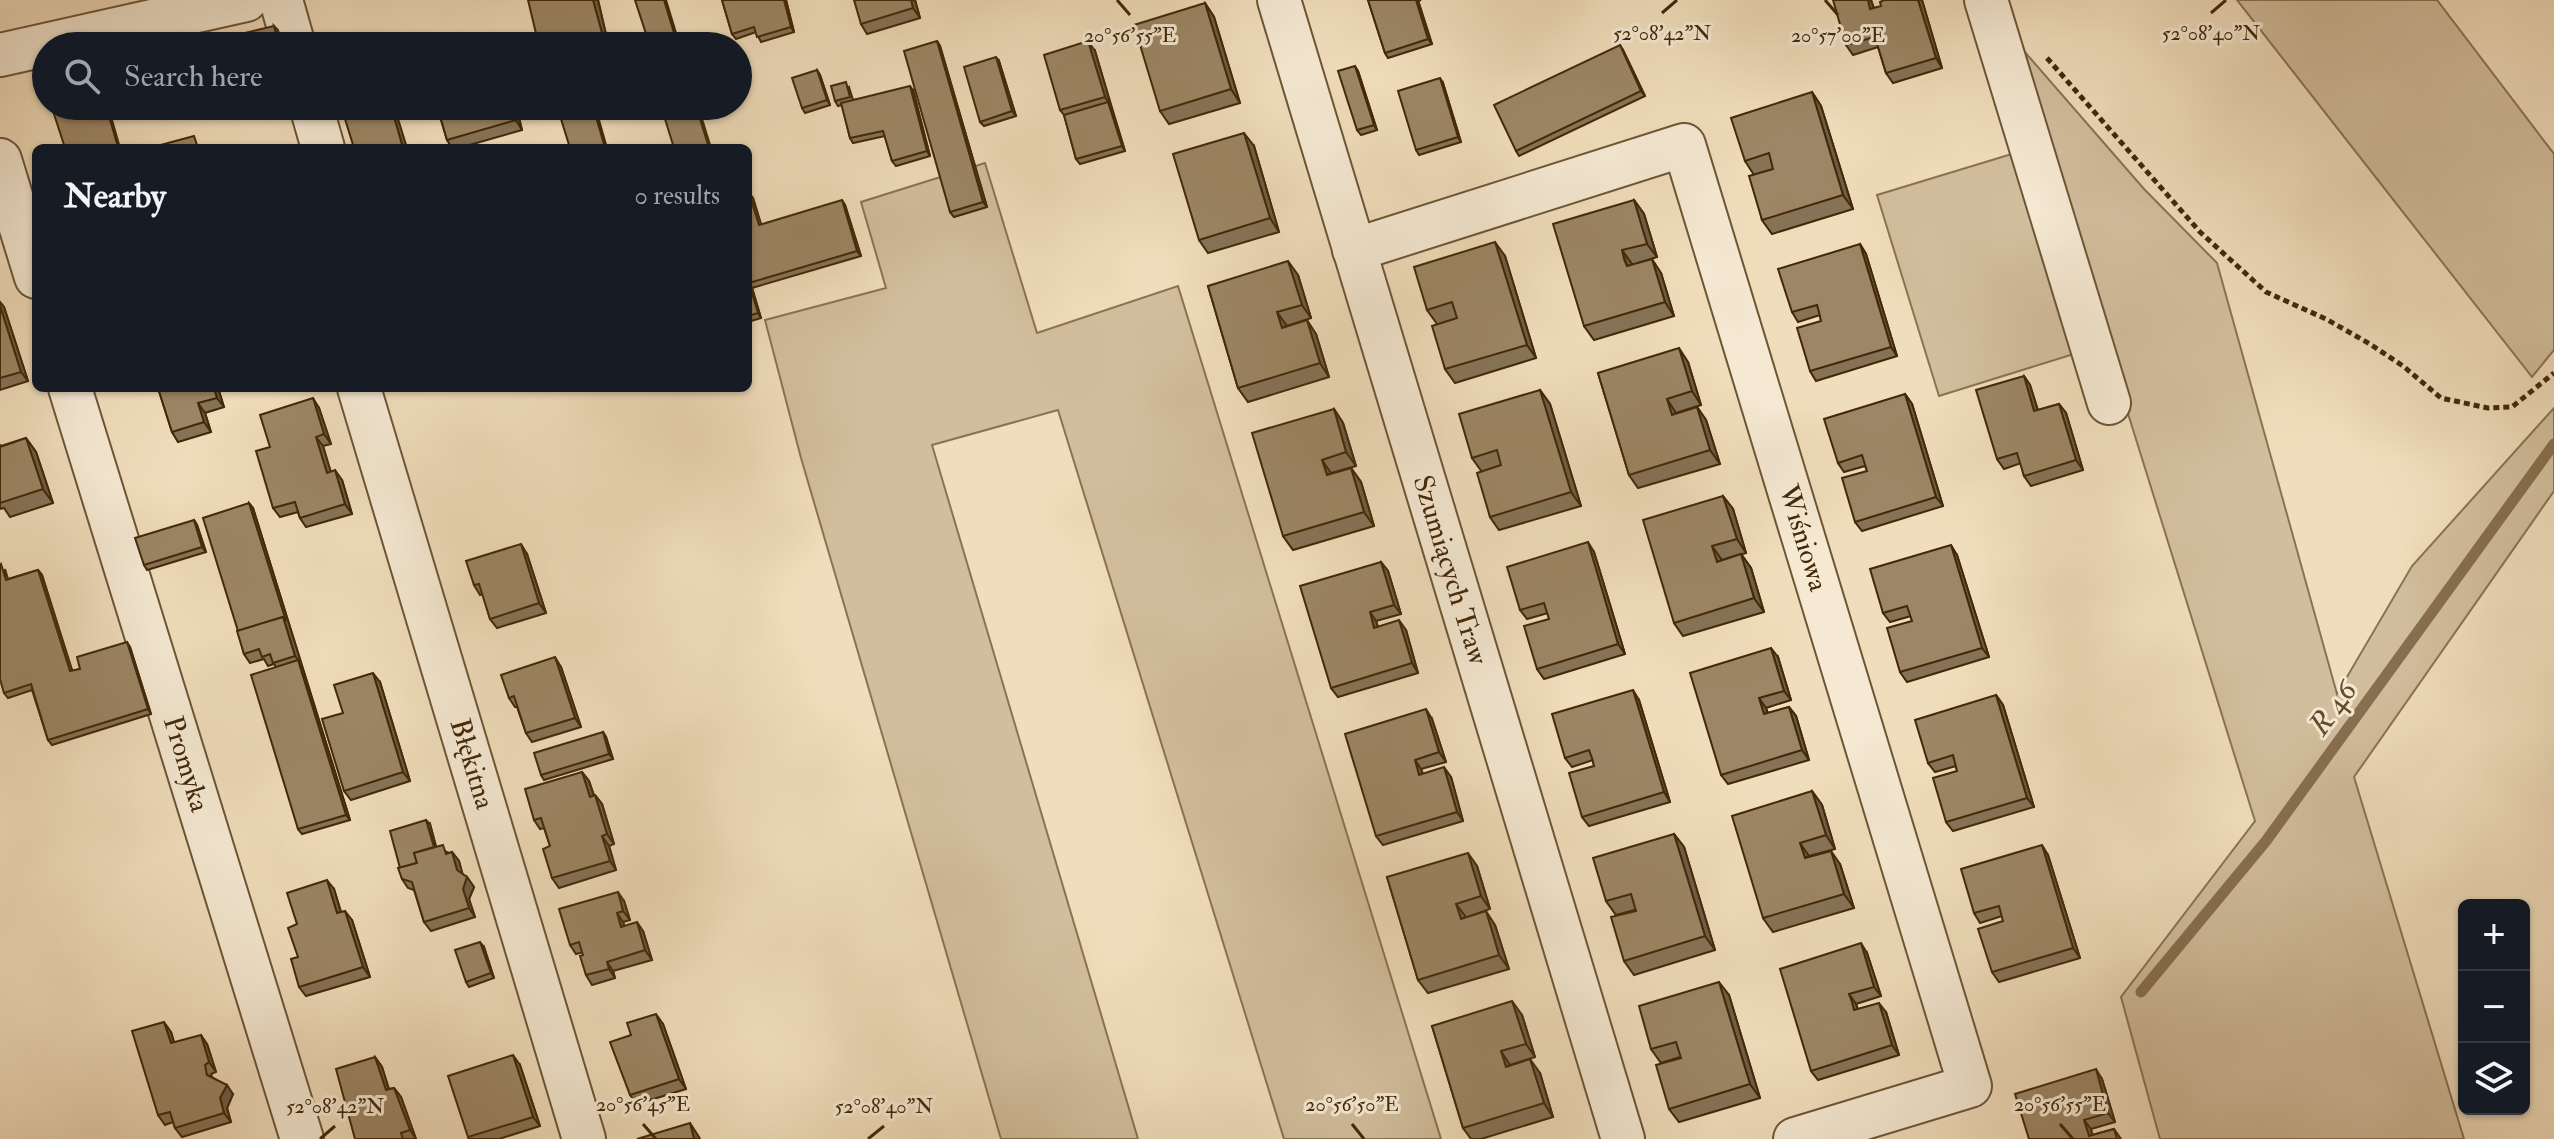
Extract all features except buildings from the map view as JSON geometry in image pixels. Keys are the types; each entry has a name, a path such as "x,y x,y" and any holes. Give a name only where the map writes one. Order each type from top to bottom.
{"street":[{"path":"103,32 246,0"},
{"path":"281,0 290,32"},
{"name":"Szumiących Traw","path":"1279,0 1623,1139"},
{"path":"1986,0 2109,403"},
{"path":"0,55 32,48"},
{"path":"315,120 322,144"},
{"name":"Wiśniowa","path":"1354,250 1684,145 1970,1086 1795,1139"},
{"path":"0,160 32,264"},
{"name":"Promyka","path":"71,392 302,1139"},
{"name":"Błękitna","path":"360,392 584,1139"}],"path":[{"path":"2042,53 2200,232 2266,292 2326,319 2370,344 2403,366 2441,398 2488,408 2512,407 2554,373"}],"shaded area":[{"path":"2237,0 2437,0 2554,154 2554,350 2532,377"},
{"path":"2010,35 2144,189 2217,263 2337,694 2412,566 2554,408 2554,491 2354,777 2464,1139 2160,1139 2121,997 2255,821"},
{"path":"2015,153 2077,353 1939,396 1877,195"},
{"path":"985,163 1037,333 1178,286 1441,1139 1284,1139 1058,410 932,445 1138,1139 1001,1139 801,458 765,320 886,288 861,202"}],"waterway":[{"name":"R 46","path":"2141,992 2266,841 2554,444"}]}
